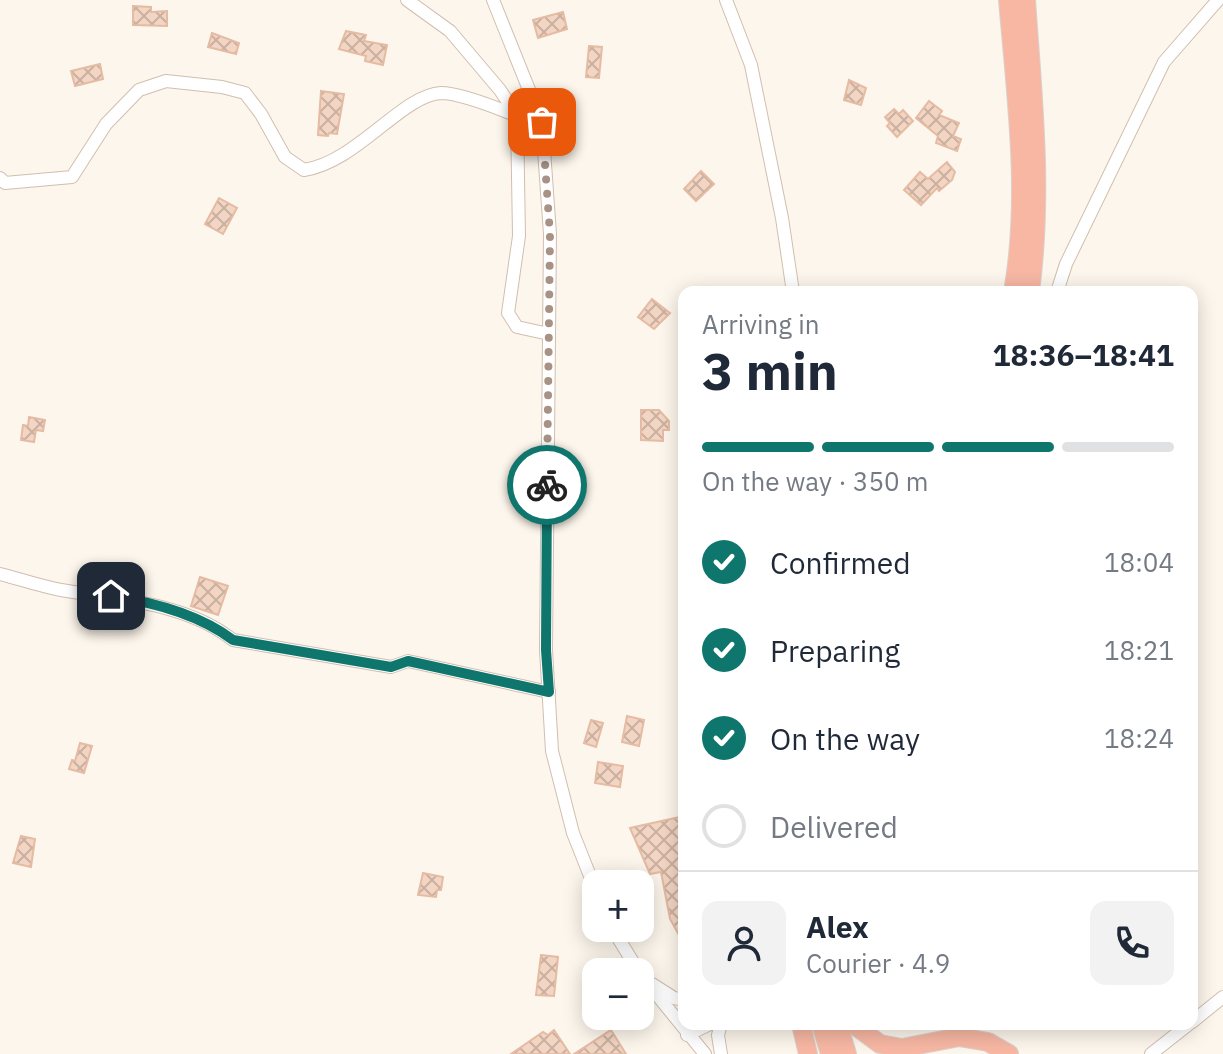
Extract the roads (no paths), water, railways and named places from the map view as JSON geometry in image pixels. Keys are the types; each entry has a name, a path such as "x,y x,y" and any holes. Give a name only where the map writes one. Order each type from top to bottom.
{"highway":[{"path":"1008,0 1021,43 1038,140 1038,221 1031,286"},
{"path":"1014,286 1020,223 1021,43 1026,0"},
{"path":"802,1030 808,1054"},
{"path":"823,1030 830,1054"},
{"path":"840,1030 847,1054"},
{"path":"861,1030 880,1044 902,1048 922,1049 959,1037 988,1042 1009,1054"}],"street":[{"path":"407,0 450,31 500,90 517,116 519,236 508,313 517,327 549,334"},
{"path":"493,0 542,122 550,234 546,634 552,751 573,833 588,870"},
{"path":"726,0 751,65 782,218 792,286"},
{"path":"1059,286 1066,264 1164,62 1218,0"},
{"path":"0,178 5,183 72,177 106,124 128,101 139,90 166,81 222,87 245,93 261,114 285,157 304,170 319,168 358,147 422,97 443,93 517,116"},
{"path":"0,574 58,589 137,600 216,626 233,640 391,667 408,661 549,692"},
{"path":"654,984 678,999"},
{"path":"654,990 678,1017"},
{"path":"1198,1017 1223,997"},
{"path":"690,1030 705,1054"},
{"path":"719,1030 721,1054"},
{"path":"1151,1054 1181,1030"}]}
